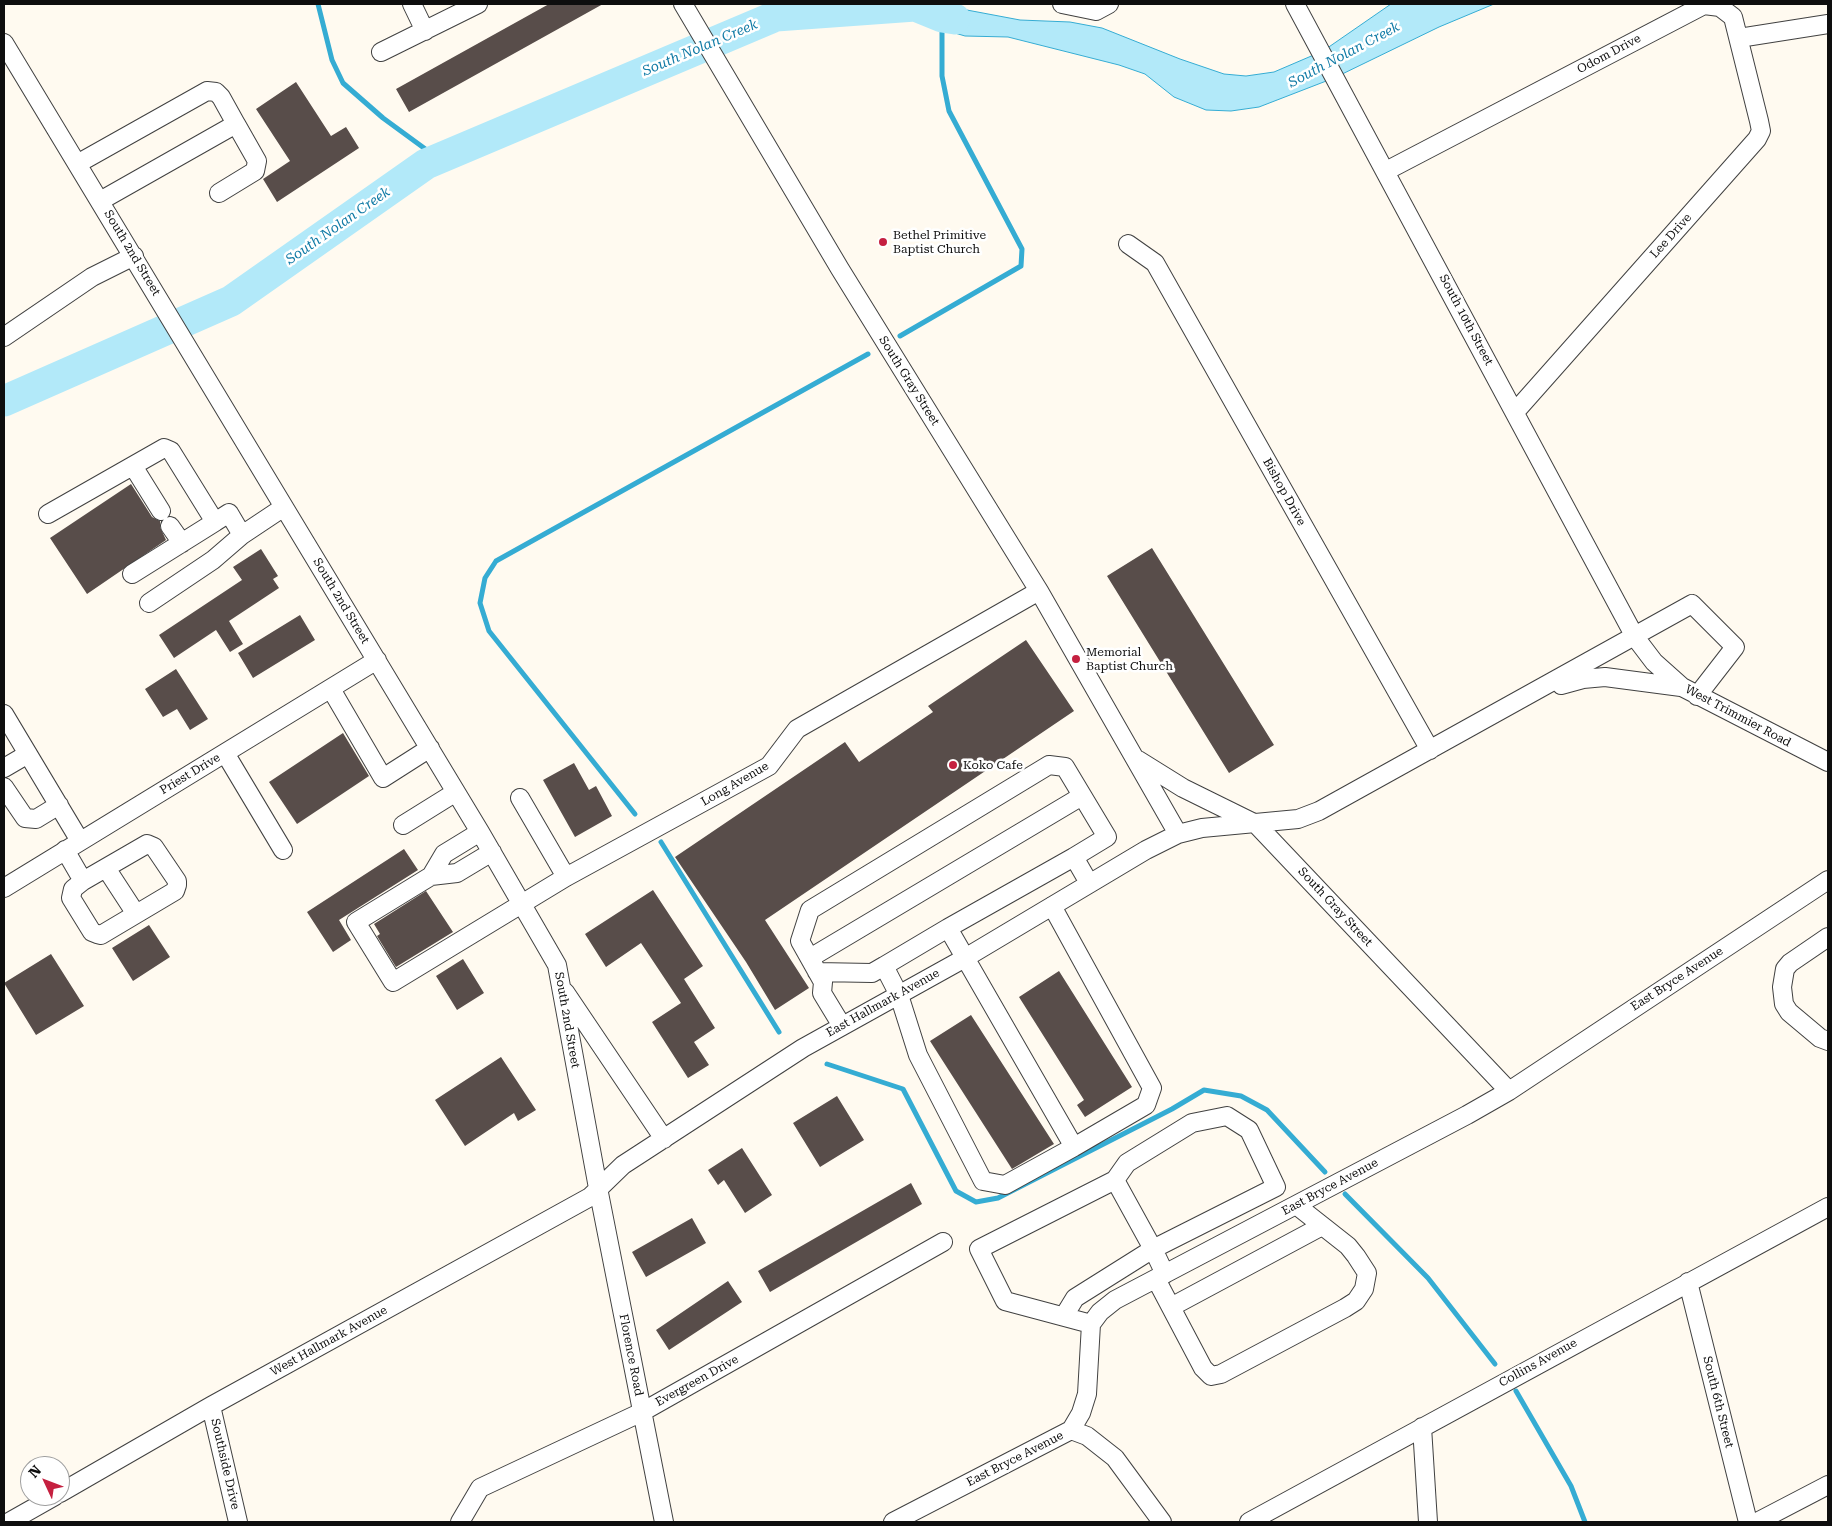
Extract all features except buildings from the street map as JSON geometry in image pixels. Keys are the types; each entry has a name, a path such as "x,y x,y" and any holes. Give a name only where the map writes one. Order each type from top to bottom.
{"street":[{"path":"412,4 424,32"},
{"path":"381,52 478,4"},
{"name":"South Gray Street","path":"683,4 840,269 1039,591 1178,834"},
{"path":"1062,4 1096,11 1109,4"},
{"name":"South 10th Street","path":"1295,4 1635,637"},
{"name":"Odom Drive","path":"1386,171 1704,5 1720,7 1733,17 1739,38"},
{"path":"1739,38 1828,24"},
{"name":"Lee Drive","path":"1514,412 1758,139 1761,131 1760,121 1739,38"},
{"name":"South 2nd Street","path":"4,43 430,748 522,902 557,965 598,1188"},
{"path":"77,164 207,91 216,92 221,97 257,161 255,171 218,194"},
{"path":"100,201 236,124"},
{"name":"Bishop Drive","path":"1128,244 1155,263 1430,750"},
{"path":"4,337 92,278 134,256"},
{"path":"48,514 164,448 171,450 215,522"},
{"path":"133,466 182,543"},
{"path":"149,602 214,560 242,535 284,507"},
{"path":"132,574 229,513 242,535"},
{"name":"Long Avenue","path":"431,876 356,922 393,982 522,902 769,766 797,729 1039,591"},
{"path":"1692,604 1735,646 1689,691 1605,677 1583,679 1534,693 1692,604"},
{"name":"West Trimmier Road","path":"1635,637 1654,662 1689,691 1828,762"},
{"name":"Priest Drive","path":"4,888 377,660"},
{"path":"331,689 383,778 430,748"},
{"name":"East Hallmark Avenue","path":"598,1188 623,1165 803,1048 965,958 1146,850 1178,834 1202,828 1298,819 1319,811 1534,693"},
{"path":"4,714 80,841"},
{"path":"225,753 283,850"},
{"path":"4,768 28,754"},
{"name":"South Gray Street","path":"1135,758 1183,788 1256,824 1509,1091"},
{"path":"813,965 872,973 1107,837 1065,767 1049,765 810,910 800,941 813,965 823,982 822,993 842,1026"},
{"path":"4,787 25,818 36,819 59,806"},
{"path":"403,826 456,792"},
{"path":"813,965 1082,796"},
{"path":"520,798 566,877"},
{"path":"431,876 444,854 480,832"},
{"path":"147,844 151,844 177,881 175,891 101,935 92,932 71,898 73,889 106,868 147,844"},
{"path":"65,850 84,881"},
{"path":"431,876 457,873 492,852"},
{"path":"1074,857 1089,883"},
{"path":"106,868 136,914"},
{"name":"East Bryce Avenue","path":"894,1522 1071,1430 1082,1413 1086,1394 1091,1324 1100,1312 1115,1300 1509,1091 1828,880"},
{"path":"884,966 899,995 918,1055 984,1181 1005,1185 1146,1105 1152,1088 1052,906"},
{"path":"948,928 1074,1147"},
{"path":"1828,937 1790,963 1785,969 1782,986 1784,1004 1789,1012 1820,1038 1828,1041"},
{"path":"561,985 664,1139"},
{"path":"1091,1324 1005,1301 979,1249 1115,1180 1127,1163 1192,1123 1227,1116 1250,1130 1276,1187 1291,1208 1322,1226 1348,1246 1367,1273 1364,1289 1356,1301 1346,1308 1215,1376 1203,1368 1171,1307 1153,1249 1115,1180"},
{"path":"1064,1316 1075,1298 1153,1249 1276,1187"},
{"name":"West Hallmark Avenue","path":"70,1487 211,1406 590,1197 598,1188"},
{"name":"Florence Road","path":"598,1188 664,1522"},
{"name":"Collins Avenue","path":"1249,1522 1828,1207"},
{"path":"1171,1307 1322,1226"},
{"name":"Evergreen Drive","path":"460,1522 480,1488 642,1412 943,1242"},
{"name":"South 6th Street","path":"1688,1282 1748,1522"},
{"name":"Southside Drive","path":"211,1406 238,1522"},
{"path":"1422,1427 1428,1522"},
{"path":"1071,1430 1087,1436 1115,1458 1162,1522"},
{"path":"1757,1522 1828,1485"},
{"path":"9,1522 37,1506"}],"water":[{"path":"935,4 1020,20 1070,22 1102,28 1224,74 1246,76 1274,72 1323,51 1391,4 1494,4 1439,27 1334,78 1259,107 1231,111 1206,110 1174,97 1145,74 1119,65 1008,37 965,36 931,26 915,6"}],"waterway":[{"path":"318,4 332,60 343,83 383,118 439,159"},
{"name":"South Nolan Creek","path":"4,401 231,301 426,164 776,16 915,6 942,17 955,19"},
{"path":"900,336 1021,266 1022,249 949,111 942,76 942,22"},
{"path":"635,814 489,631 480,603 485,578 496,561 868,354"},
{"path":"661,842 779,1032"},
{"path":"827,1064 903,1089 956,1191 976,1202 998,1198 1172,1109 1204,1090 1241,1096 1267,1110 1325,1172"},
{"path":"1345,1194 1428,1278 1495,1364"},
{"path":"1516,1391 1571,1486 1585,1522"}],"place":[{"name":"Bethel Primitive Baptist Church","path":"883,242"},
{"name":"Memorial Baptist Church","path":"1076,659"},
{"name":"Koko Cafe","path":"953,765"}]}
